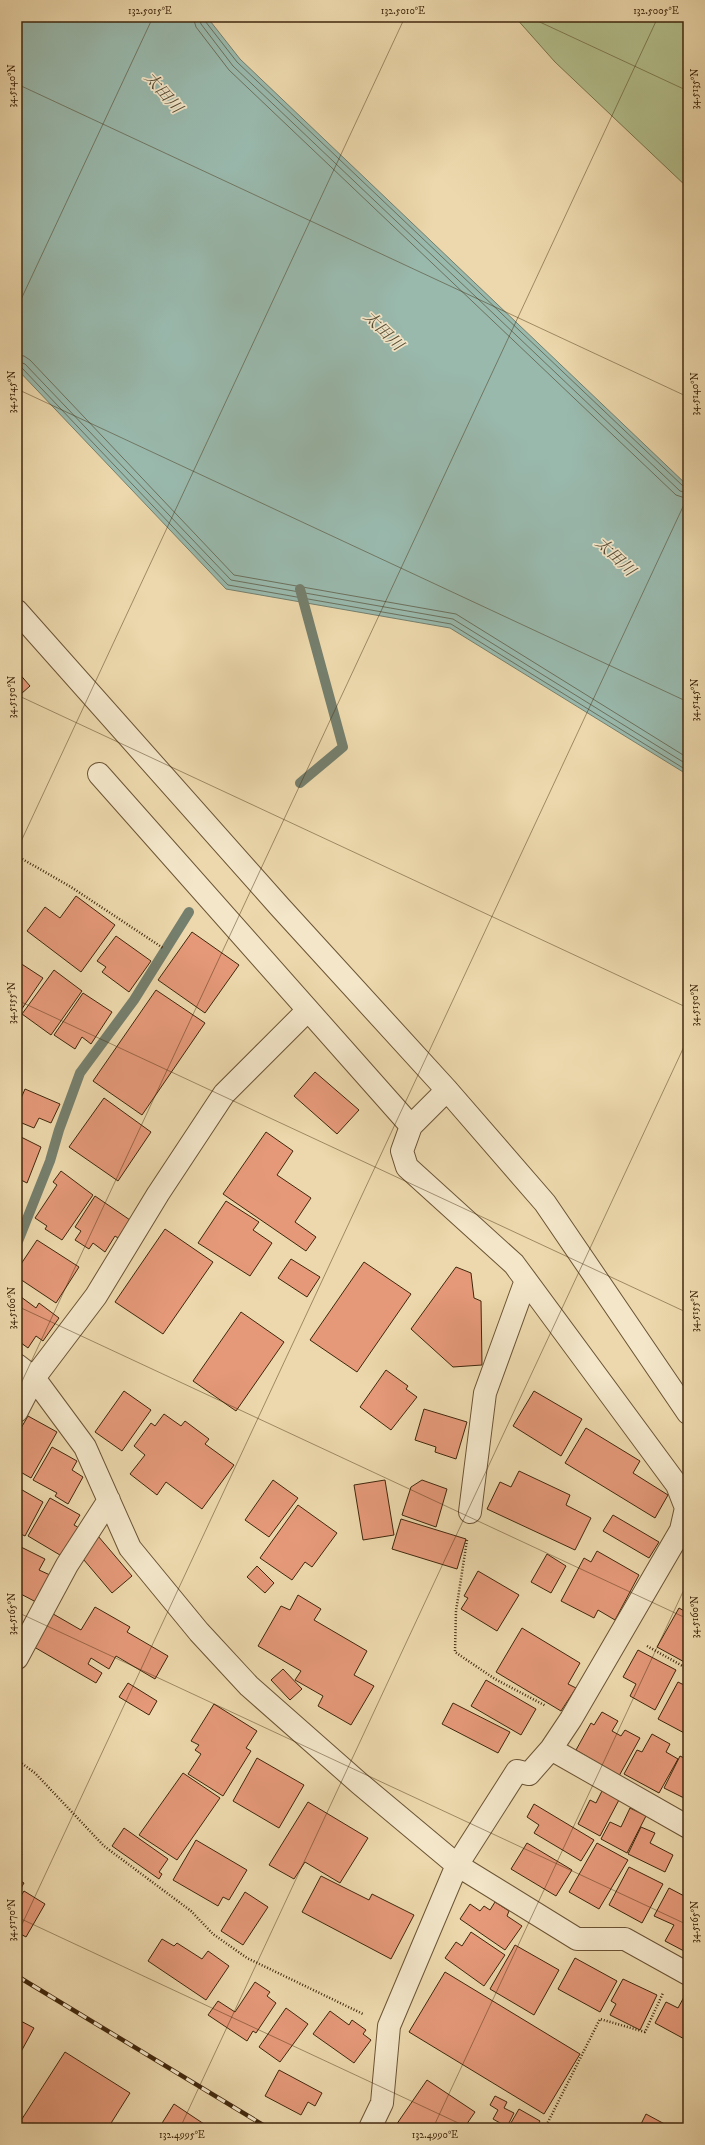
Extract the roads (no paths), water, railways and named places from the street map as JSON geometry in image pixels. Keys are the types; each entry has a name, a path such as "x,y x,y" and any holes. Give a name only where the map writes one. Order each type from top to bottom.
{"street":[{"path":"17,611 280,907 447,1090 545,1203 688,1413"},
{"path":"99,774 411,1126"},
{"path":"17,1411 34,1378 96,1296 158,1194 224,1094 308,1010"},
{"path":"370,2128 382,2103 389,2026 457,1865 516,1771 529,1774 551,1749 571,1719 681,1530 686,1508 678,1485 514,1264 407,1167 402,1151 411,1126 447,1090"},
{"path":"470,1512 485,1394 526,1280"},
{"path":"17,1365 34,1378 86,1447 130,1548 199,1632 249,1686 359,1783 457,1865 577,1939 625,1939 682,1970"},
{"path":"17,1658 67,1565 109,1500"},
{"path":"551,1749 688,1826"}],"water":[{"name":"太田川","path":"17,17 207,17 240,59 688,486 688,775 450,628 226,589 17,369"}],"waterway":[{"path":"300,589 343,747 300,783"},
{"path":"17,1244 50,1161 59,1130 80,1073 134,1000 189,912"}],"railway":[{"path":"17,1976 268,2128"}]}
